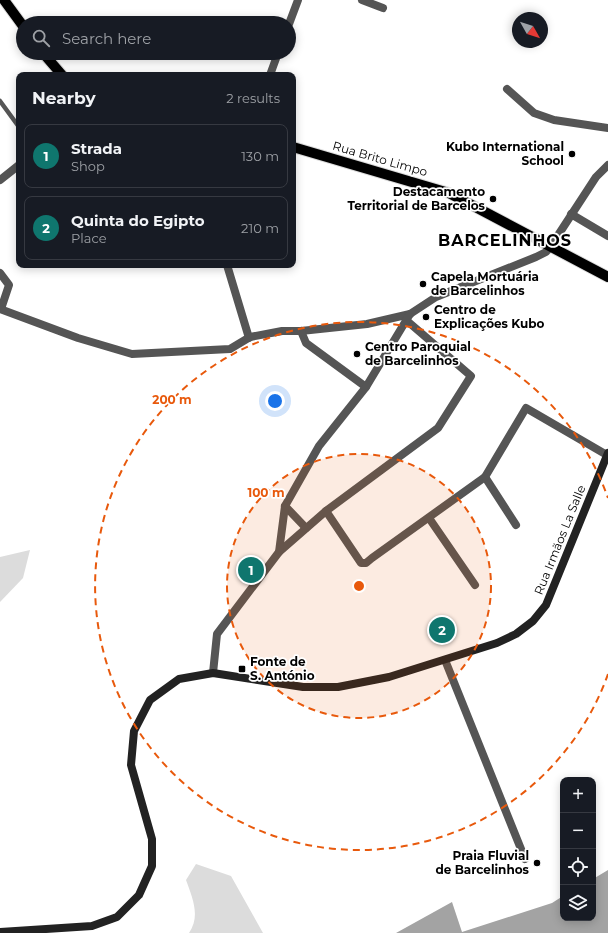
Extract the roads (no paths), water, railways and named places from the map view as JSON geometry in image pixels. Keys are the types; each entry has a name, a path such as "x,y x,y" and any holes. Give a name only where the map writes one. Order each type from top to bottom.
{"main road":[{"path":"4,0 16,16"},
{"path":"49,60 59,72"},
{"name":"Rua Brito Limpo","path":"296,148 449,193 608,277"},
{"name":"Rua Irmãos La Salle","path":"3,932 92,926 117,916 139,895 152,866 152,839 131,765 134,731 150,700 179,679 213,674 303,687 338,687 389,677 497,643 516,634 533,621 546,605 608,454"}],"street":[{"path":"292,16 298,0"},
{"path":"362,0 383,8"},
{"path":"271,72 275,60"},
{"path":"507,89 534,113 554,120 608,128"},
{"path":"278,552 285,506 320,446 366,387 408,317 436,297 546,252 596,177 608,165"},
{"path":"0,180 16,167"},
{"path":"571,214 608,236"},
{"path":"229,268 248,338"},
{"path":"0,273 10,285 0,309 78,338 132,354 230,349 248,338 282,331 301,331 368,324 408,317"},
{"path":"213,674 217,634 278,552 326,511 438,428 472,376 408,317"},
{"path":"301,331 306,344 366,387"},
{"path":"326,511 361,563 366,563 484,477 526,408 608,454"},
{"path":"484,477 516,525"},
{"path":"285,506 306,528"},
{"path":"429,518 475,585"},
{"path":"445,660 526,859"}],"lane":[{"path":"0,101 16,124"}],"place":[{"name":"Kubo International School","path":"572,154"},
{"name":"Destacamento Territorial de Barcelos","path":"493,199"},
{"name":"Capela Mortuária de Barcelinhos","path":"423,284"},
{"name":"Centro de Explicações Kubo","path":"426,317"},
{"name":"Centro Paroquial de Barcelinhos","path":"357,354"},
{"name":"Strada","path":"251,570"},
{"name":"Quinta do Egipto","path":"442,630"},
{"name":"Fonte de S. António","path":"242,669"},
{"name":"Praia Fluvial de Barcelinhos","path":"537,863"}],"district":[{"name":"BARCELINHOS","path":"505,240"}]}
